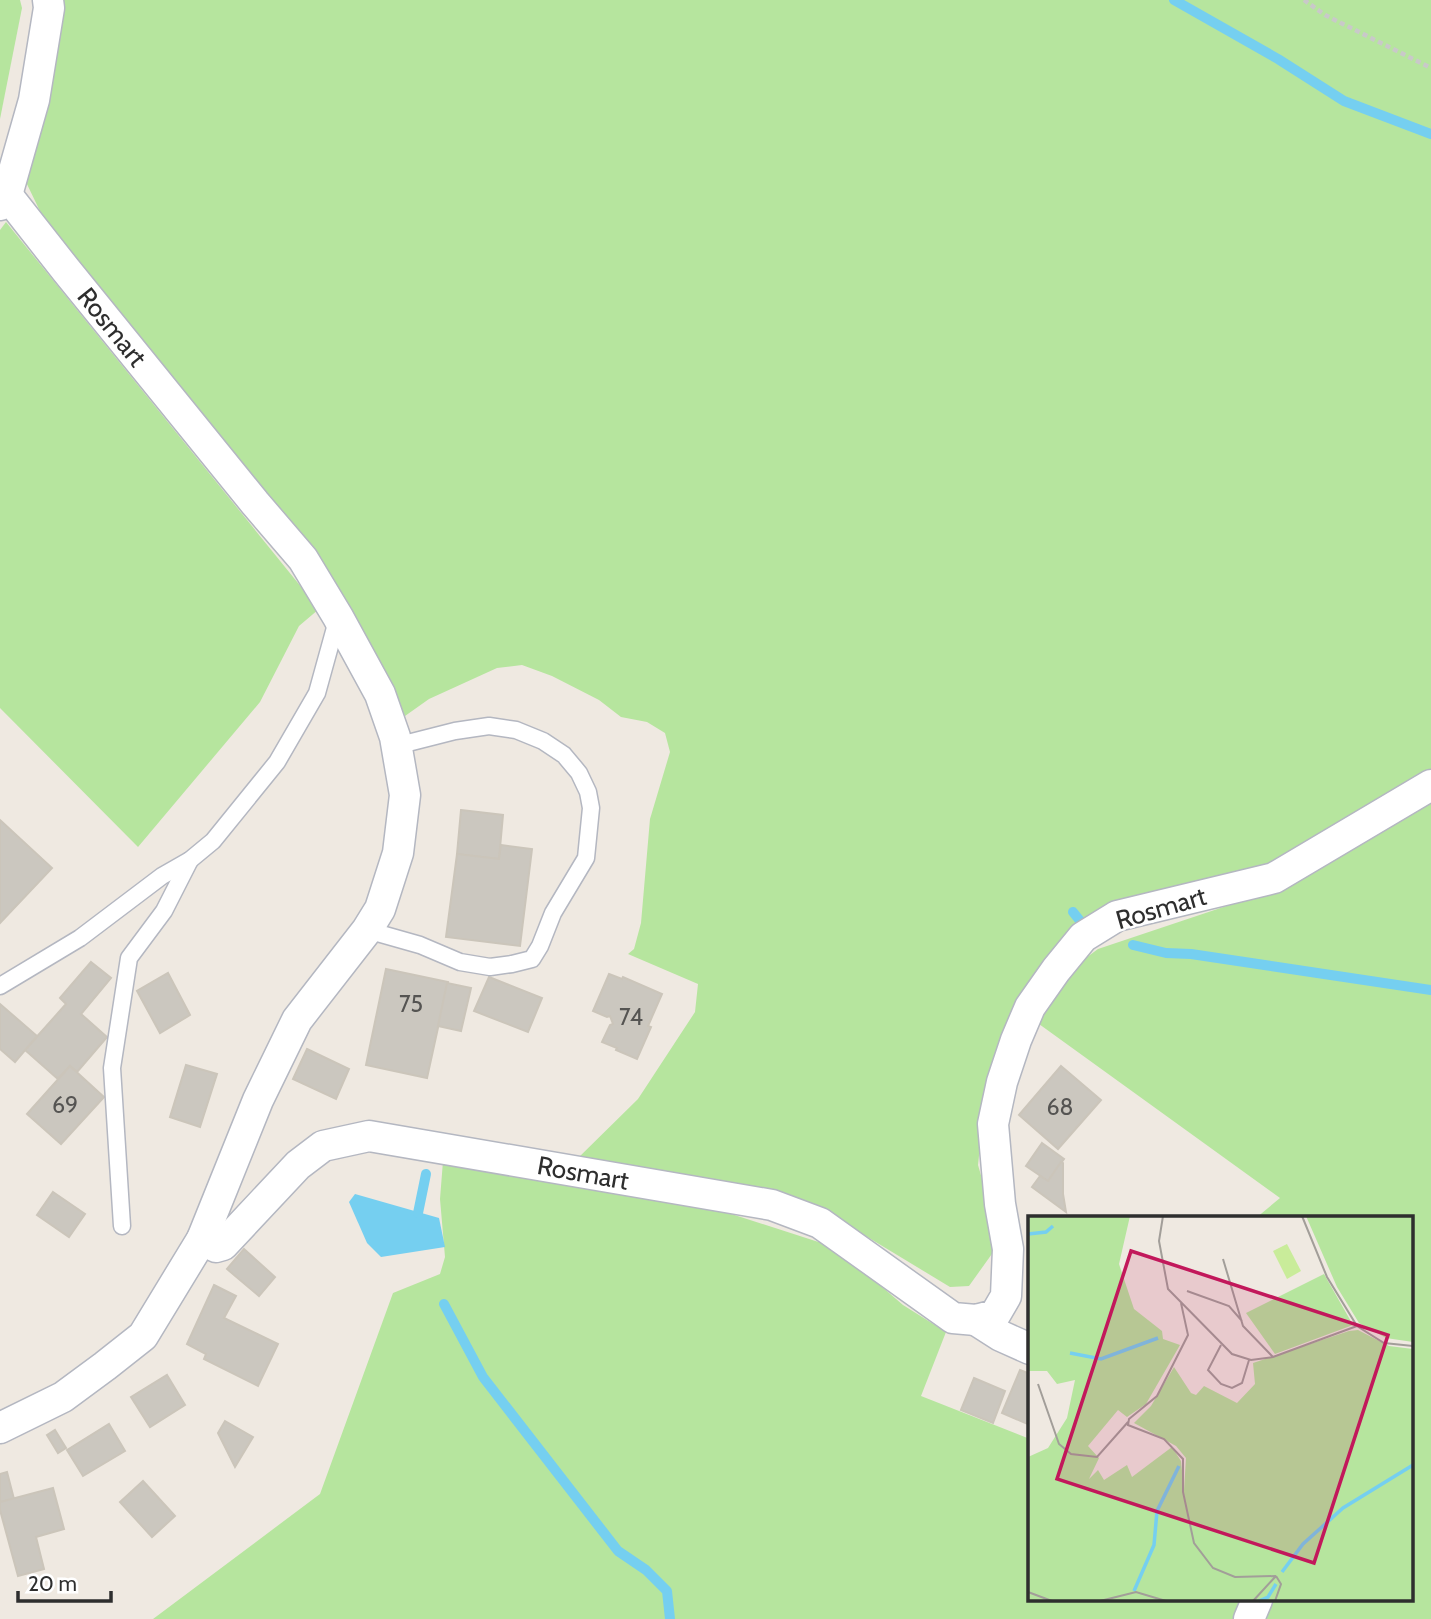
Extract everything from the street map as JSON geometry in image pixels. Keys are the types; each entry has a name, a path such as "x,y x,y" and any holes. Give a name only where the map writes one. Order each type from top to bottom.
{"street":[{"name":"Rosmart","path":"0,1428 63,1397 143,1336 202,1239 258,1100 297,1020 367,930 380,909 398,853 405,795 395,737 380,694 303,559 246,493 66,270 4,200 34,100 48,0"},
{"name":"Rosmart","path":"976,1321 995,1315 1006,1296 1008,1249 1000,1204 993,1124 1002,1082 1030,1007 1083,937 1117,916 1274,878 1431,785"},
{"name":"Rosmart","path":"202,1239 216,1247 223,1245 298,1165 323,1146 369,1136 772,1205 820,1223 953,1318 976,1321 1000,1336 1028,1348"},
{"path":"1250,1619 1256,1602"}],"lane":[{"path":"0,986 80,938 213,841 277,762 317,693 338,617"},
{"path":"367,930 420,945 460,962 489,967 532,959 553,913 586,858 591,808 588,792 579,773 564,755 543,741 516,730 489,726 455,731 396,746"},
{"path":"122,1226 111,1068 129,958 164,911 190,860"}],"path":[{"path":"1304,0 1325,15 1431,68"}],"green space":[{"path":"0,0 20,0 22,8 0,119"},
{"path":"59,0 1431,0 1431,777 1256,873 1075,925 1021,1000 983,1118 978,1165 993,1217 994,1251 969,1286 950,1287 841,1221 575,1161 638,1099 695,1012 698,984 628,954 634,949 641,923 650,819 670,752 665,733 647,722 621,717 599,700 552,676 522,665 497,668 429,699 405,716 349,606 313,555 50,232 25,180"},
{"path":"6,222 319,609 299,626 260,702 138,847 0,708 0,230"},
{"path":"1431,796 1431,1619 153,1619 320,1494 393,1293 440,1274 445,1257 440,1199 443,1161 691,1201 837,1248 903,1305 946,1332 921,1396 1028,1438 1028,1602 1414,1602 1414,1216 1258,1216 1280,1198 1039,1024 1046,1006 1071,969 1098,949 1289,885"}],"water":[{"path":"355,1194 439,1218 445,1247 381,1257 367,1243 349,1202"}],"building":[{"path":"461,810 503,815 499,859 457,854"},
{"path":"0,820 52,868 0,923"},
{"path":"501,845 532,849 520,946 446,937 457,854 499,859"},
{"path":"91,962 111,978 81,1014 107,1037 77,1072 70,1066 58,1079 25,1050 66,1004 60,998"},
{"path":"386,969 448,982 427,1078 366,1065"},
{"path":"168,973 190,1015 160,1033 137,991"},
{"path":"609,974 622,979 623,977 662,994 637,1059 602,1042 613,1024 610,1016 593,1011"},
{"path":"489,977 542,998 528,1032 474,1011"},
{"path":"447,983 471,988 461,1031 438,1026"},
{"path":"0,1004 37,1036 15,1062 0,1049"},
{"path":"307,1049 349,1069 336,1099 293,1079"},
{"path":"186,1065 217,1074 200,1127 170,1117"},
{"path":"70,1066 104,1097 61,1144 27,1114"},
{"path":"1061,1066 1101,1100 1058,1149 1019,1115"},
{"path":"1042,1143 1064,1159 1048,1181 1026,1166"},
{"path":"1061,1162 1066,1212 1032,1187 1040,1176 1048,1181"},
{"path":"53,1192 85,1214 69,1237 37,1215"},
{"path":"244,1249 275,1277 259,1296 227,1269"},
{"path":"214,1285 236,1296 224,1318 278,1344 258,1386 204,1359 206,1354 187,1344"},
{"path":"1020,1370 1028,1373 1028,1424 1002,1413"},
{"path":"167,1375 185,1405 150,1427 131,1397"},
{"path":"974,1378 1005,1391 993,1423 961,1410"},
{"path":"225,1421 253,1437 235,1467 218,1433"},
{"path":"109,1424 125,1451 83,1476 67,1450"},
{"path":"55,1430 66,1448 58,1453 47,1435"},
{"path":"7,1472 14,1499 0,1502 0,1474"},
{"path":"143,1481 175,1516 152,1537 120,1502"},
{"path":"53,1488 64,1529 36,1537 44,1569 18,1576 0,1502"}],"waterway":[{"path":"1174,0 1278,59 1344,101 1431,134"},
{"path":"1073,912 1081,922"},
{"path":"1133,945 1166,953 1191,954 1431,990"},
{"path":"418,1213 426,1174"},
{"path":"444,1304 483,1377 618,1551 646,1570 667,1591 670,1619"}]}
